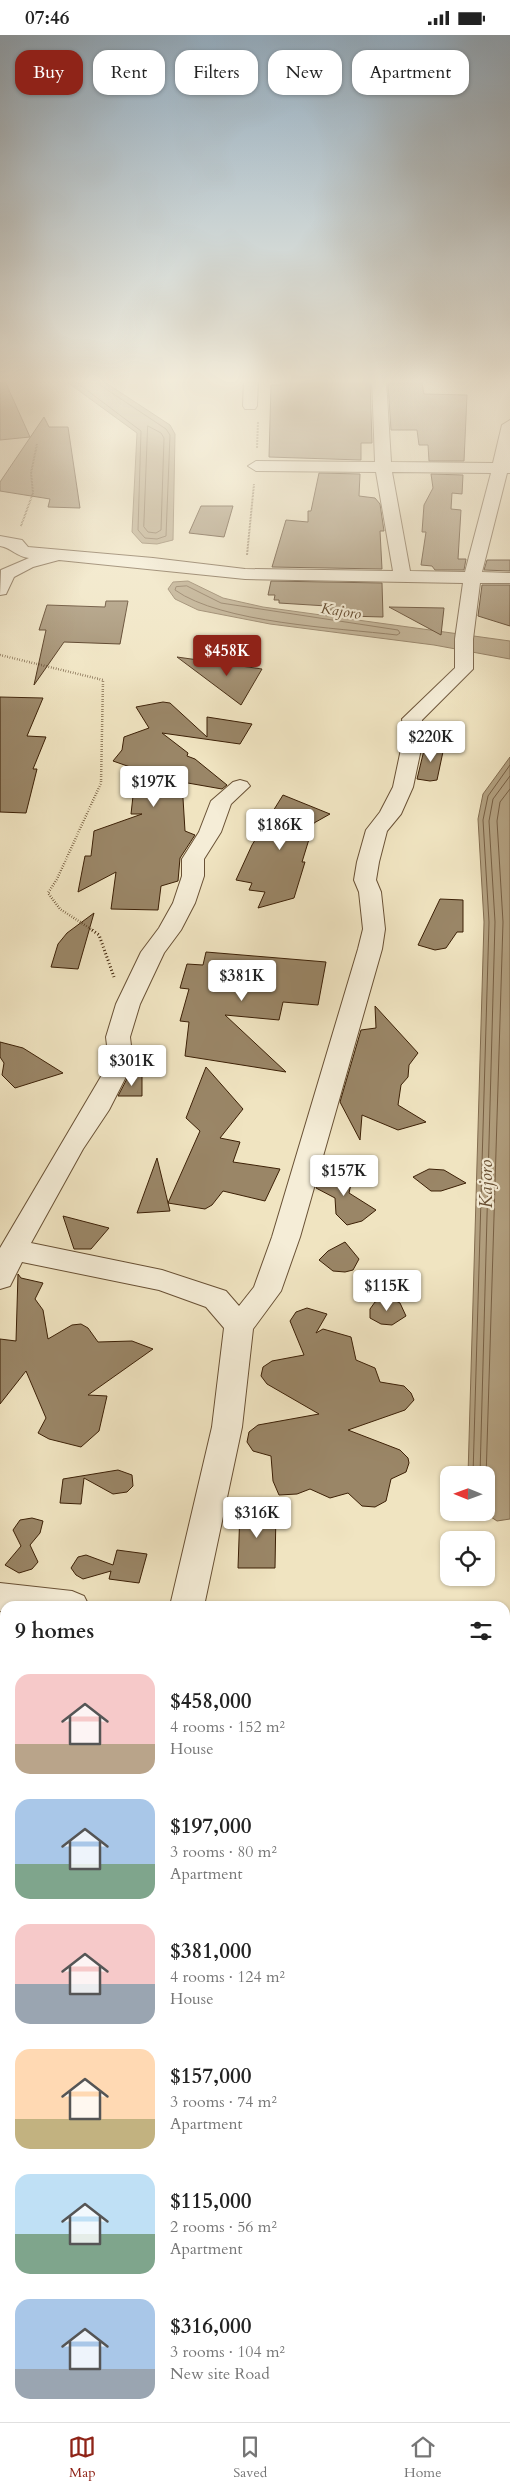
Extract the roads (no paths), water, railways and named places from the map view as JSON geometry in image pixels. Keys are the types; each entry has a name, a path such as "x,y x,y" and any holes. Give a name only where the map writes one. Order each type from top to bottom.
{"street":[{"path":"387,490 404,578"},
{"path":"188,1601 226,1427 239,1326 267,1291 370,949 374,929 370,892 365,880 377,830 390,814 403,787 414,735 412,719 464,669 464,643 473,578 499,490"},
{"path":"5,542 23,552 153,563 245,574 404,578 510,578"},
{"path":"0,590 7,574 28,563 63,555"},
{"path":"0,1279 12,1251 72,1145 96,1110 121,1063 118,1037 128,1004 153,952 170,930 184,903 193,876 193,859 210,832 221,801 240,786"},
{"path":"12,1251 162,1280 216,1299 239,1326"},
{"path":"0,1597 32,1601"}],"water":[{"path":"134,490 174,490 173,540 157,544 142,543 132,532"},
{"path":"188,581 223,598 263,607 510,641 510,659 434,645 270,624 198,610 175,599 168,589 173,582"},
{"name":"Kajoro","path":"510,757 510,1519 497,1521 495,1520 495,1466 468,1466 484,922 478,819 483,794"}]}
